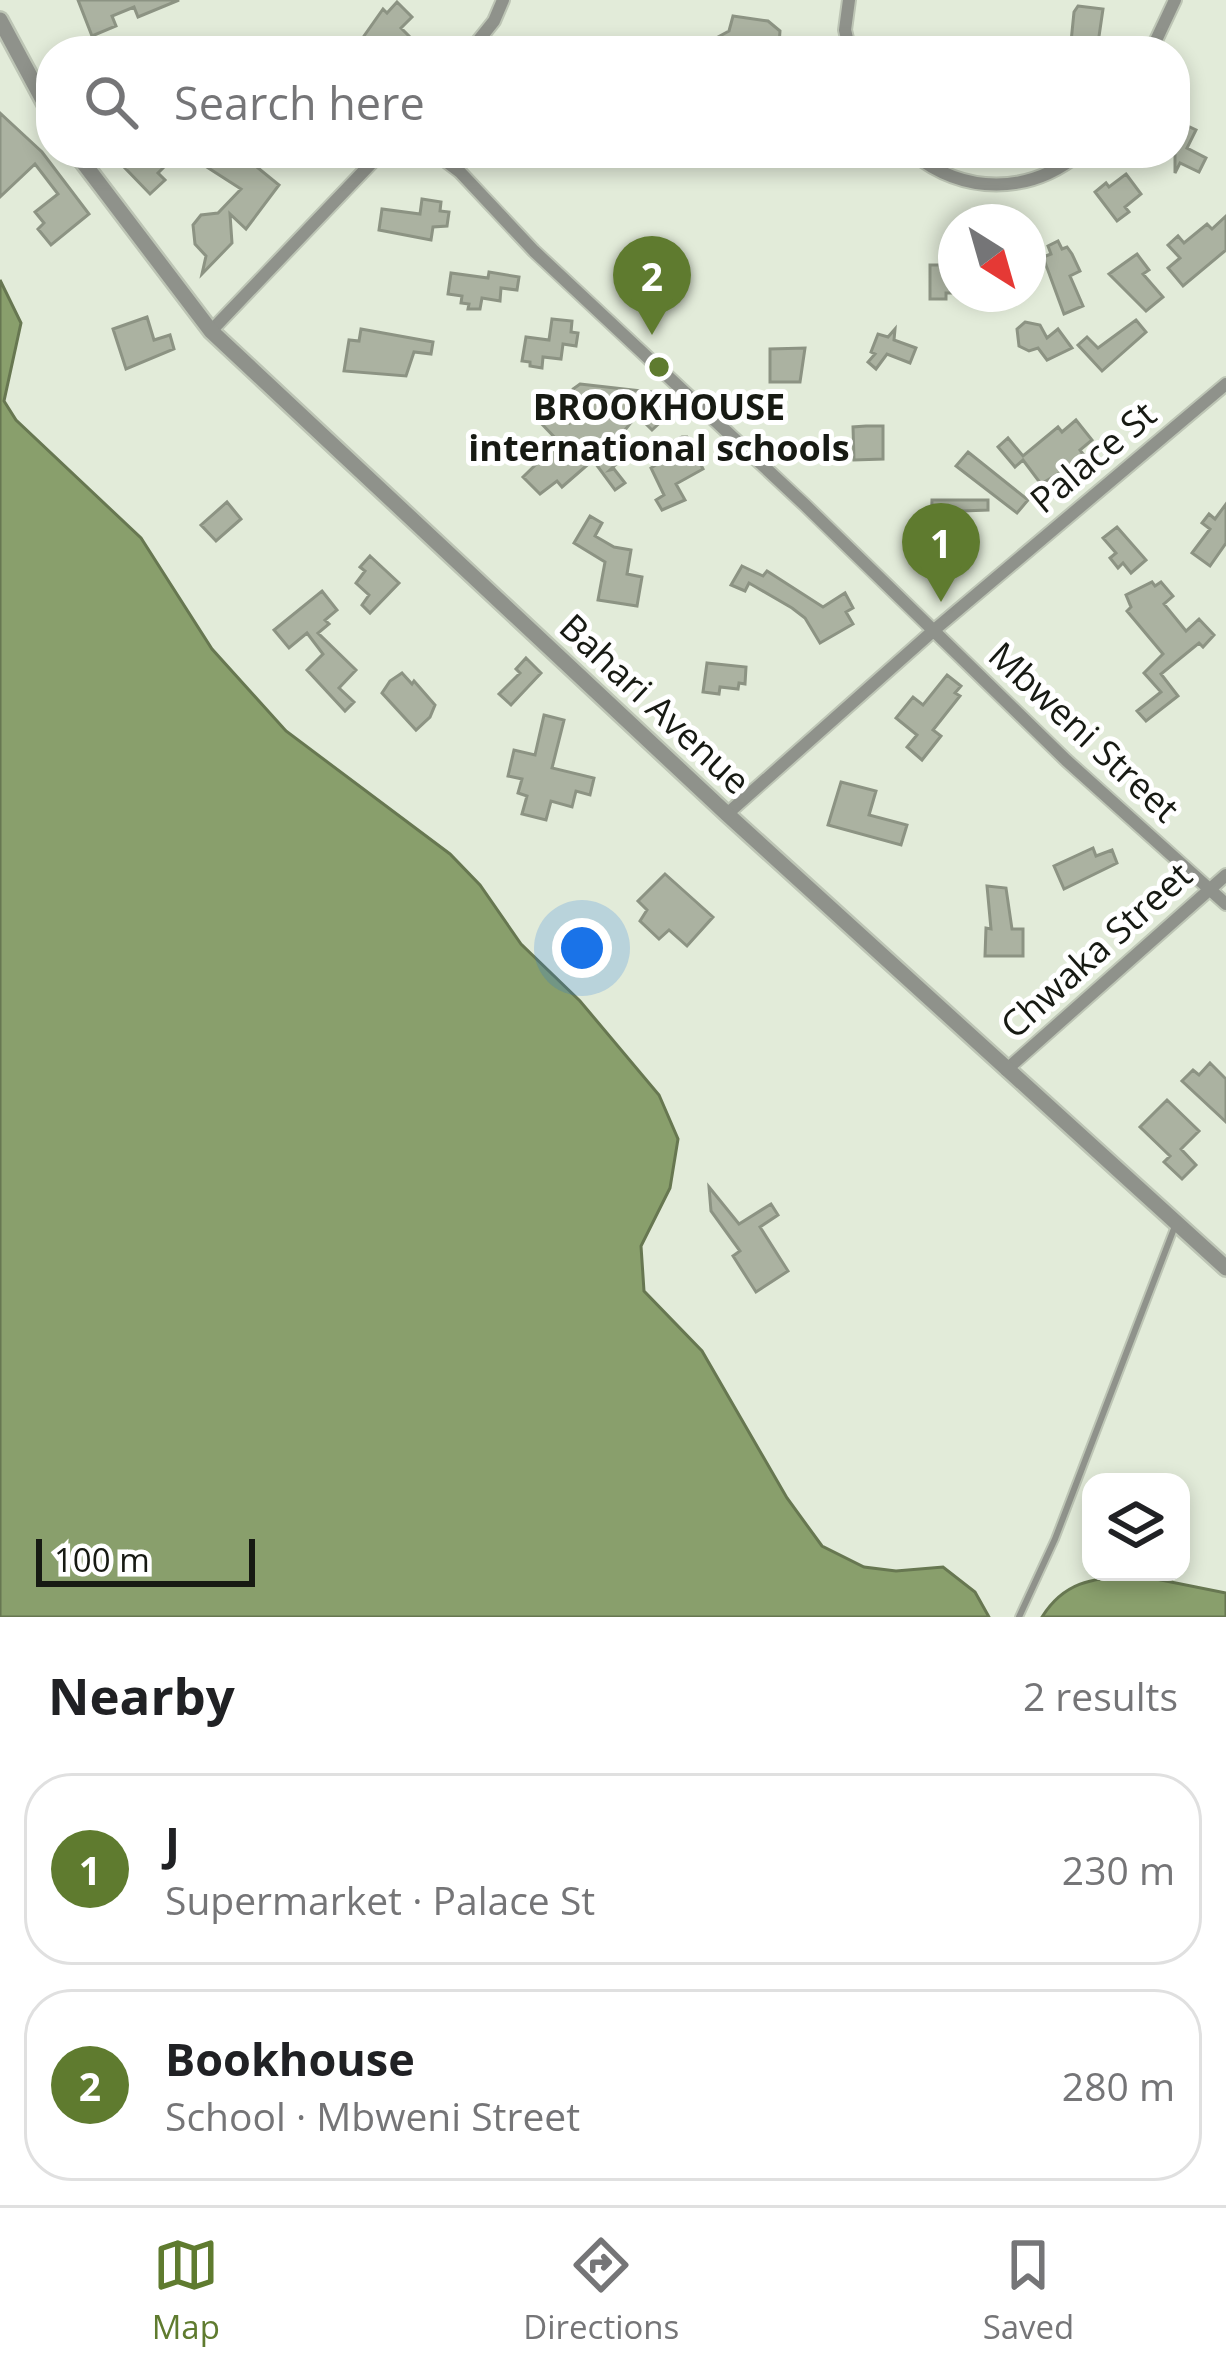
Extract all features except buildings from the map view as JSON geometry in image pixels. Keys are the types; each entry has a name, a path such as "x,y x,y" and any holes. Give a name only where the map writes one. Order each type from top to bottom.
{"street":[{"path":"482,36 503,0"},
{"path":"846,36 849,0"},
{"path":"1158,36 1175,0"},
{"path":"0,20 36,87"},
{"name":"Bahari Avenue","path":"87,168 212,331 727,814 1226,1268"},
{"path":"212,331 367,168"},
{"name":"Mbweni Street","path":"455,168 533,251 806,505 1066,760 1226,904"},
{"path":"931,168 963,182 1004,186 1033,181 1062,168"},
{"name":"Palace St","path":"727,814 933,631 1226,384"},
{"name":"Chwaka Street","path":"1006,1070 1226,875"}],"lane":[{"path":"1019,1617 1055,1539 1176,1222"}],"shaded area":[{"path":"0,280 21,323 4,401 16,420 141,538 212,649 286,731 450,854 480,885 521,944 580,1001 659,1095 678,1139 670,1188 641,1246 644,1291 702,1351 787,1498 822,1546 864,1567 896,1571 943,1567 975,1592 989,1617 0,1617"},
{"path":"1092,1581 1166,1581 1226,1593 1226,1617 1042,1617 1071,1588"}],"place":[{"name":"Bookhouse","path":"652,335"},
{"name":"BROOKHOUSE international schools","path":"659,367"},
{"name":"J","path":"941,602"}]}
